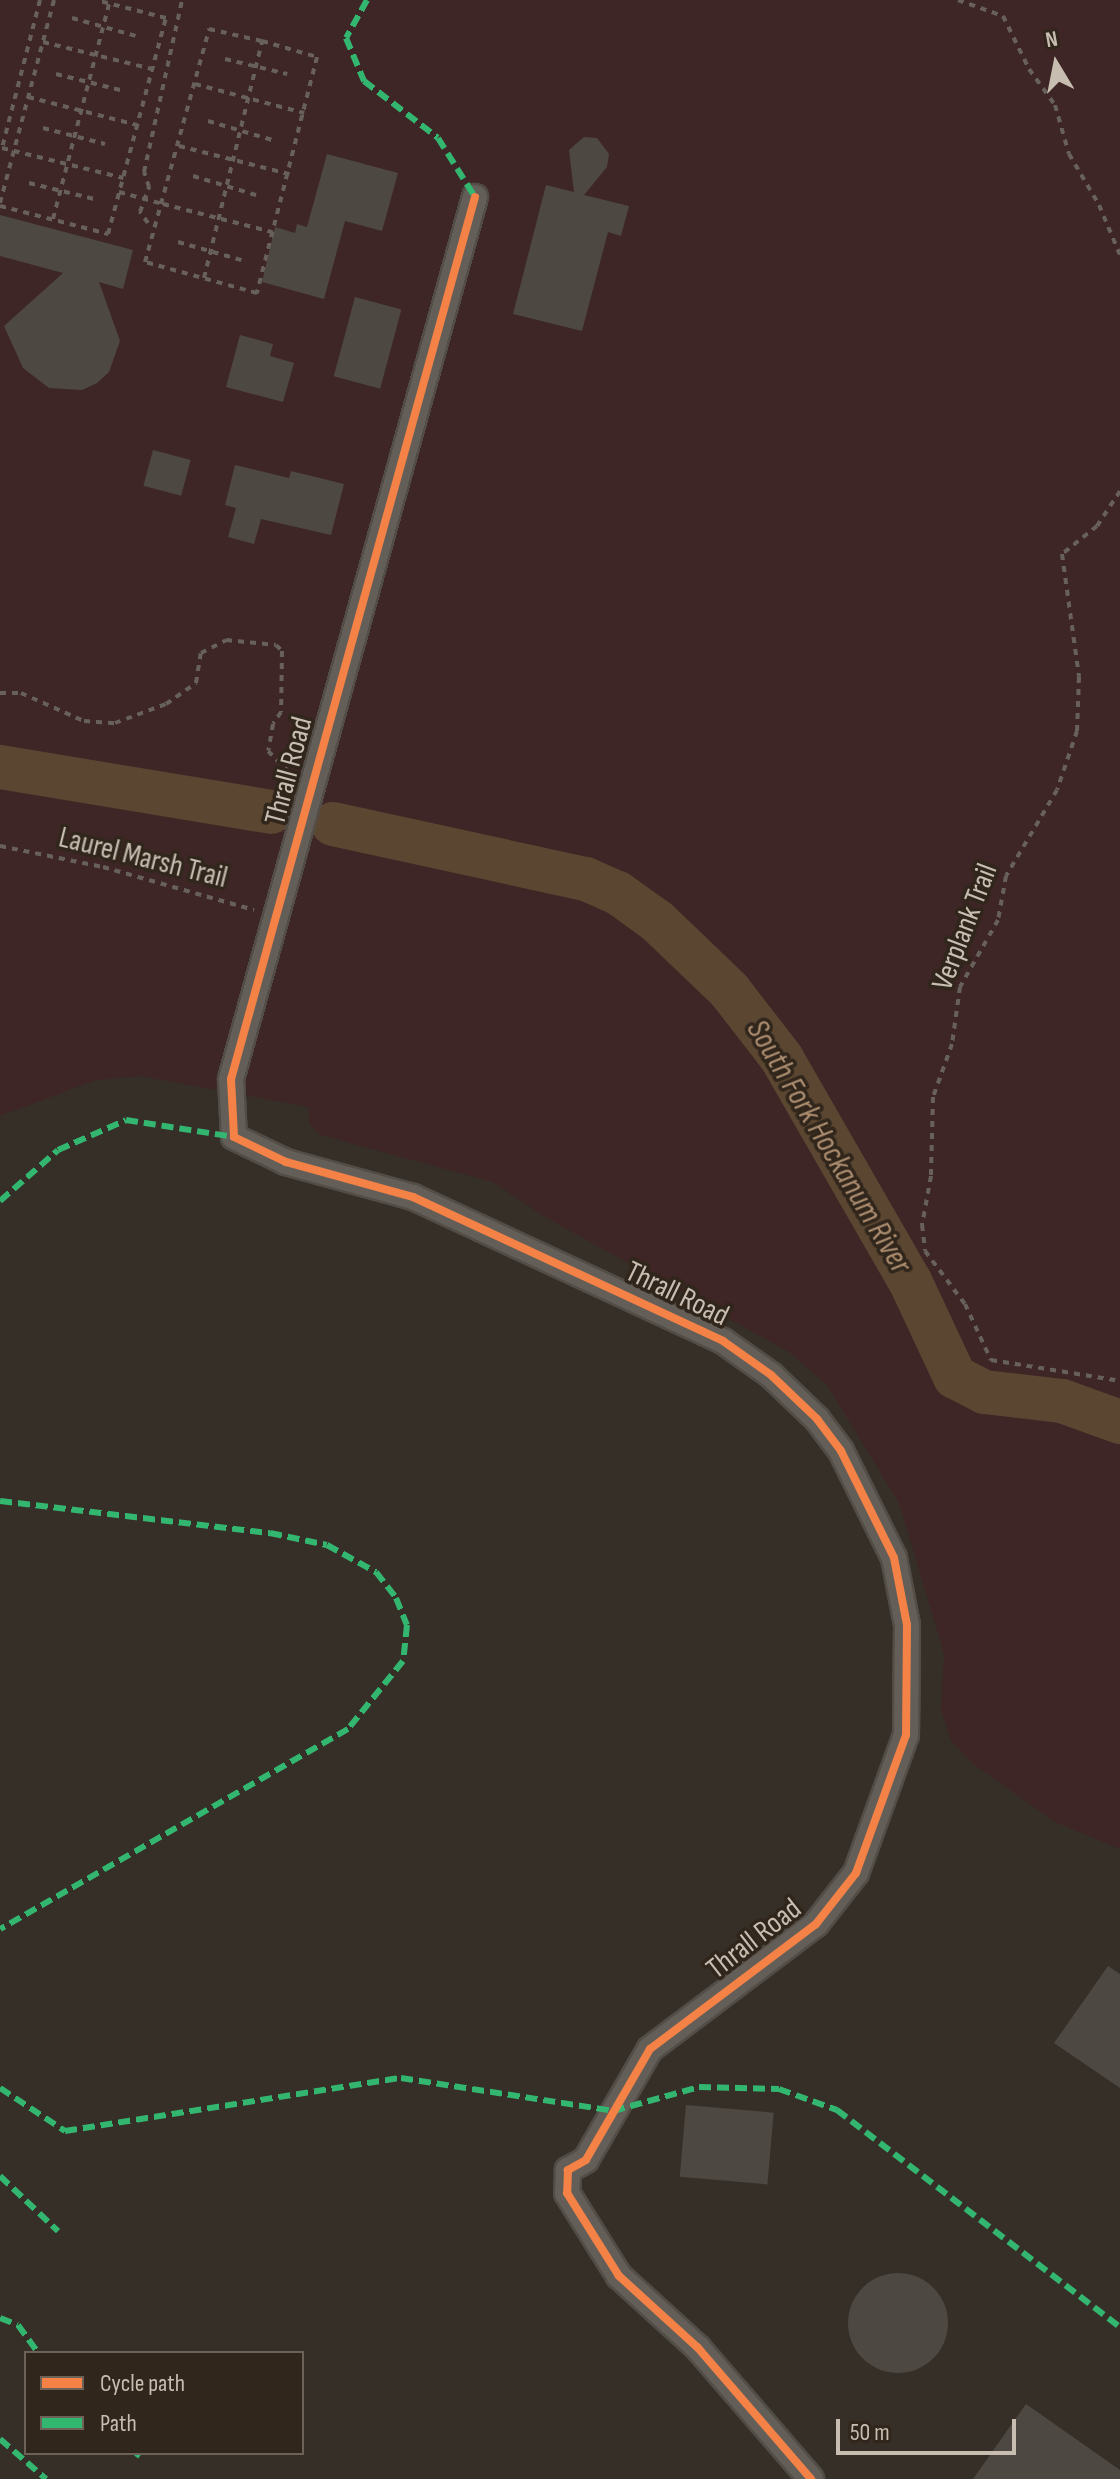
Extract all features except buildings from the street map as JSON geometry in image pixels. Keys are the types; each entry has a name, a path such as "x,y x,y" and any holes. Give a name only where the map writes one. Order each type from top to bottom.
{"street":[{"name":"Thrall Road","path":"475,197 309,787 231,1079 234,1137 286,1162 413,1197 723,1341 771,1375 817,1419 849,1465 894,1558 907,1625 906,1735 856,1873 816,1924 650,2049 586,2160 568,2170 567,2193 619,2276 698,2348 811,2479"}],"path":[{"path":"40,0 2,148 123,178"},
{"path":"54,0 0,205 108,234 166,18 96,0"},
{"path":"148,223 140,212 149,187 144,172 182,0"},
{"path":"958,0 1003,16 1029,69 1055,105 1069,154 1099,205 1120,255"},
{"path":"53,219 109,4"},
{"path":"72,18 136,36"},
{"path":"209,29 262,41 317,57 257,293 145,262 209,29"},
{"path":"204,278 262,41"},
{"path":"43,42 152,69"},
{"path":"225,59 287,74"},
{"path":"56,74 120,90"},
{"path":"195,84 304,113"},
{"path":"28,97 137,125"},
{"path":"208,121 272,140"},
{"path":"43,128 105,144"},
{"path":"179,145 289,174"},
{"path":"193,176 256,195"},
{"path":"29,183 94,199"},
{"path":"119,192 272,232"},
{"path":"178,242 241,260"},
{"path":"0,693 21,693 84,721 115,723 166,704 196,683 201,653 236,640 276,645 282,651 281,712 273,724 268,751 274,762 309,787"}],"shaded area":[{"path":"0,0 1120,0 1120,1849 1055,1822 973,1764 951,1741 941,1710 944,1654 899,1503 827,1385 789,1352 545,1217 493,1182 320,1135 309,1123 309,1107 140,1076 96,1080 0,1116"}],"waterway":[{"name":"South Fork Hockanum River","path":"0,767 271,812"},
{"name":"South Fork Hockanum River","path":"333,824 586,879 618,893 657,921 729,990 781,1057 910,1281 955,1377 984,1392 1062,1401 1120,1422"}],"marked path":[{"path":"367,0 346,38 364,81 438,138 475,197"},
{"path":"0,1201 58,1150 126,1120 234,1137"},
{"path":"0,1501 270,1533 327,1545 376,1572 396,1598 407,1625 403,1661 348,1729 0,1929"},
{"path":"0,2088 65,2131 401,2078 613,2111 699,2087 779,2089 837,2110 1120,2327"},
{"path":"0,2176 58,2231"},
{"path":"0,2318 18,2325 37,2351"},
{"path":"0,2439 46,2479"}],"cycle path":[{"path":"475,197 231,1079 234,1137 286,1162 413,1197 723,1341 771,1375 817,1419 841,1451 894,1558 907,1625 906,1735 856,1873 816,1924 650,2049 586,2160 568,2170 567,2193 619,2276 698,2348 811,2479"}]}
